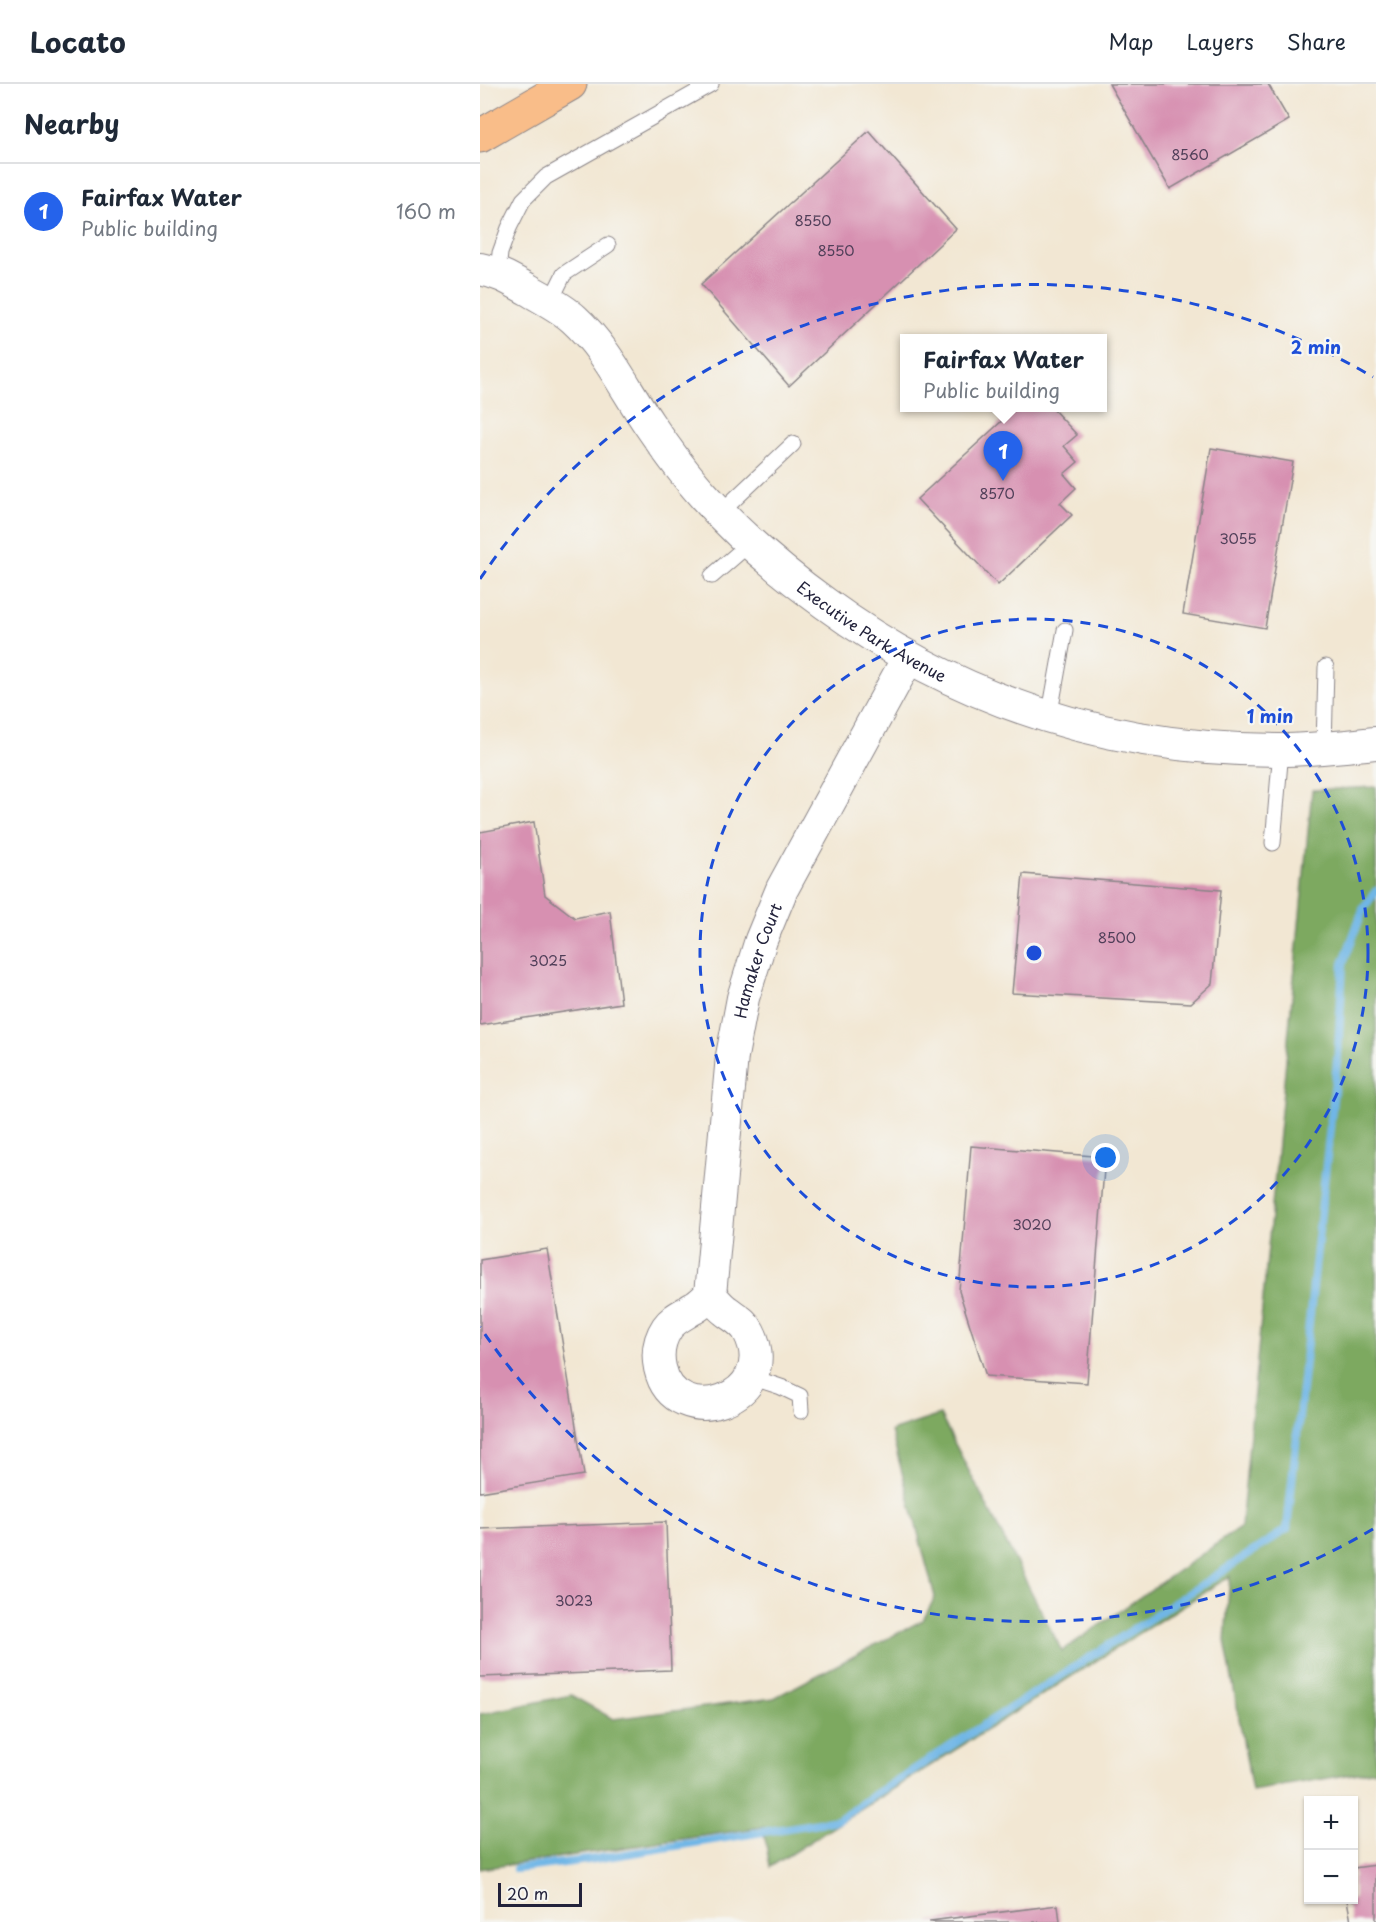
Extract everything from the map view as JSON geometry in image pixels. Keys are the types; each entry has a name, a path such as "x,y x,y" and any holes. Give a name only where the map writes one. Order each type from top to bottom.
{"main road":[{"path":"480,136 570,84"}],"street":[{"name":"Executive Park Avenue","path":"489,271 550,302 573,319 599,346 650,426 704,497 782,572 842,616 934,672 1011,706 1048,718 1099,731 1157,741 1197,746 1281,750 1376,743"},
{"name":"Hamaker Court","path":"710,1295 732,1056 743,998 758,950 782,889 908,658"},
{"path":"710,1295 725,1311 738,1318 749,1331 754,1346 755,1362 751,1377 741,1390 729,1399 714,1404 698,1404 682,1398 670,1388 661,1374 658,1358 660,1342 667,1328 679,1316 693,1309 710,1295"}],"lane":[{"path":"489,271 500,253 509,228 524,200 546,177 711,84"},
{"path":"550,302 564,274 609,245"},
{"path":"720,513 793,444"},
{"path":"712,576 750,543"},
{"path":"1048,718 1065,630"},
{"path":"1324,748 1326,667"},
{"path":"1273,843 1281,750"},
{"path":"751,1377 800,1396 801,1411"}],"green space":[{"path":"1376,787 1376,1770 1252,1791 1225,1640 1230,1576 770,1867 763,1827 480,1869 480,1714 571,1695 613,1719 774,1698 923,1620 935,1597 891,1431 940,1415 1062,1651 1241,1527 1312,790"}],"building":[{"path":"1109,84 1268,84 1289,120 1170,189"},
{"path":"869,131 956,229 789,386 701,284"},
{"path":"1012,412 1056,412 1077,435 1064,446 1078,462 1064,474 1076,488 1060,503 1072,515 998,585 917,499"},
{"path":"1211,448 1293,462 1265,628 1183,614"},
{"path":"534,822 545,895 575,918 610,911 621,1003 480,1025 480,832"},
{"path":"1023,874 1221,890 1212,984 1191,1003 1012,993"},
{"path":"971,1146 1105,1157 1087,1383 986,1376 959,1291"},
{"path":"547,1249 584,1475 480,1492 480,1260"},
{"path":"666,1522 671,1670 480,1677 480,1529"},
{"path":"1376,1865 1376,1922 1351,1922 1348,1904 1358,1904 1358,1867"},
{"path":"1058,1905 1060,1922 930,1922 930,1921"}],"waterway":[{"path":"516,1869 588,1860 838,1820 1287,1529 1338,1053 1343,964 1364,907 1376,891"}],"place":[{"name":"Fairfax Water","path":"1003,481"}]}
